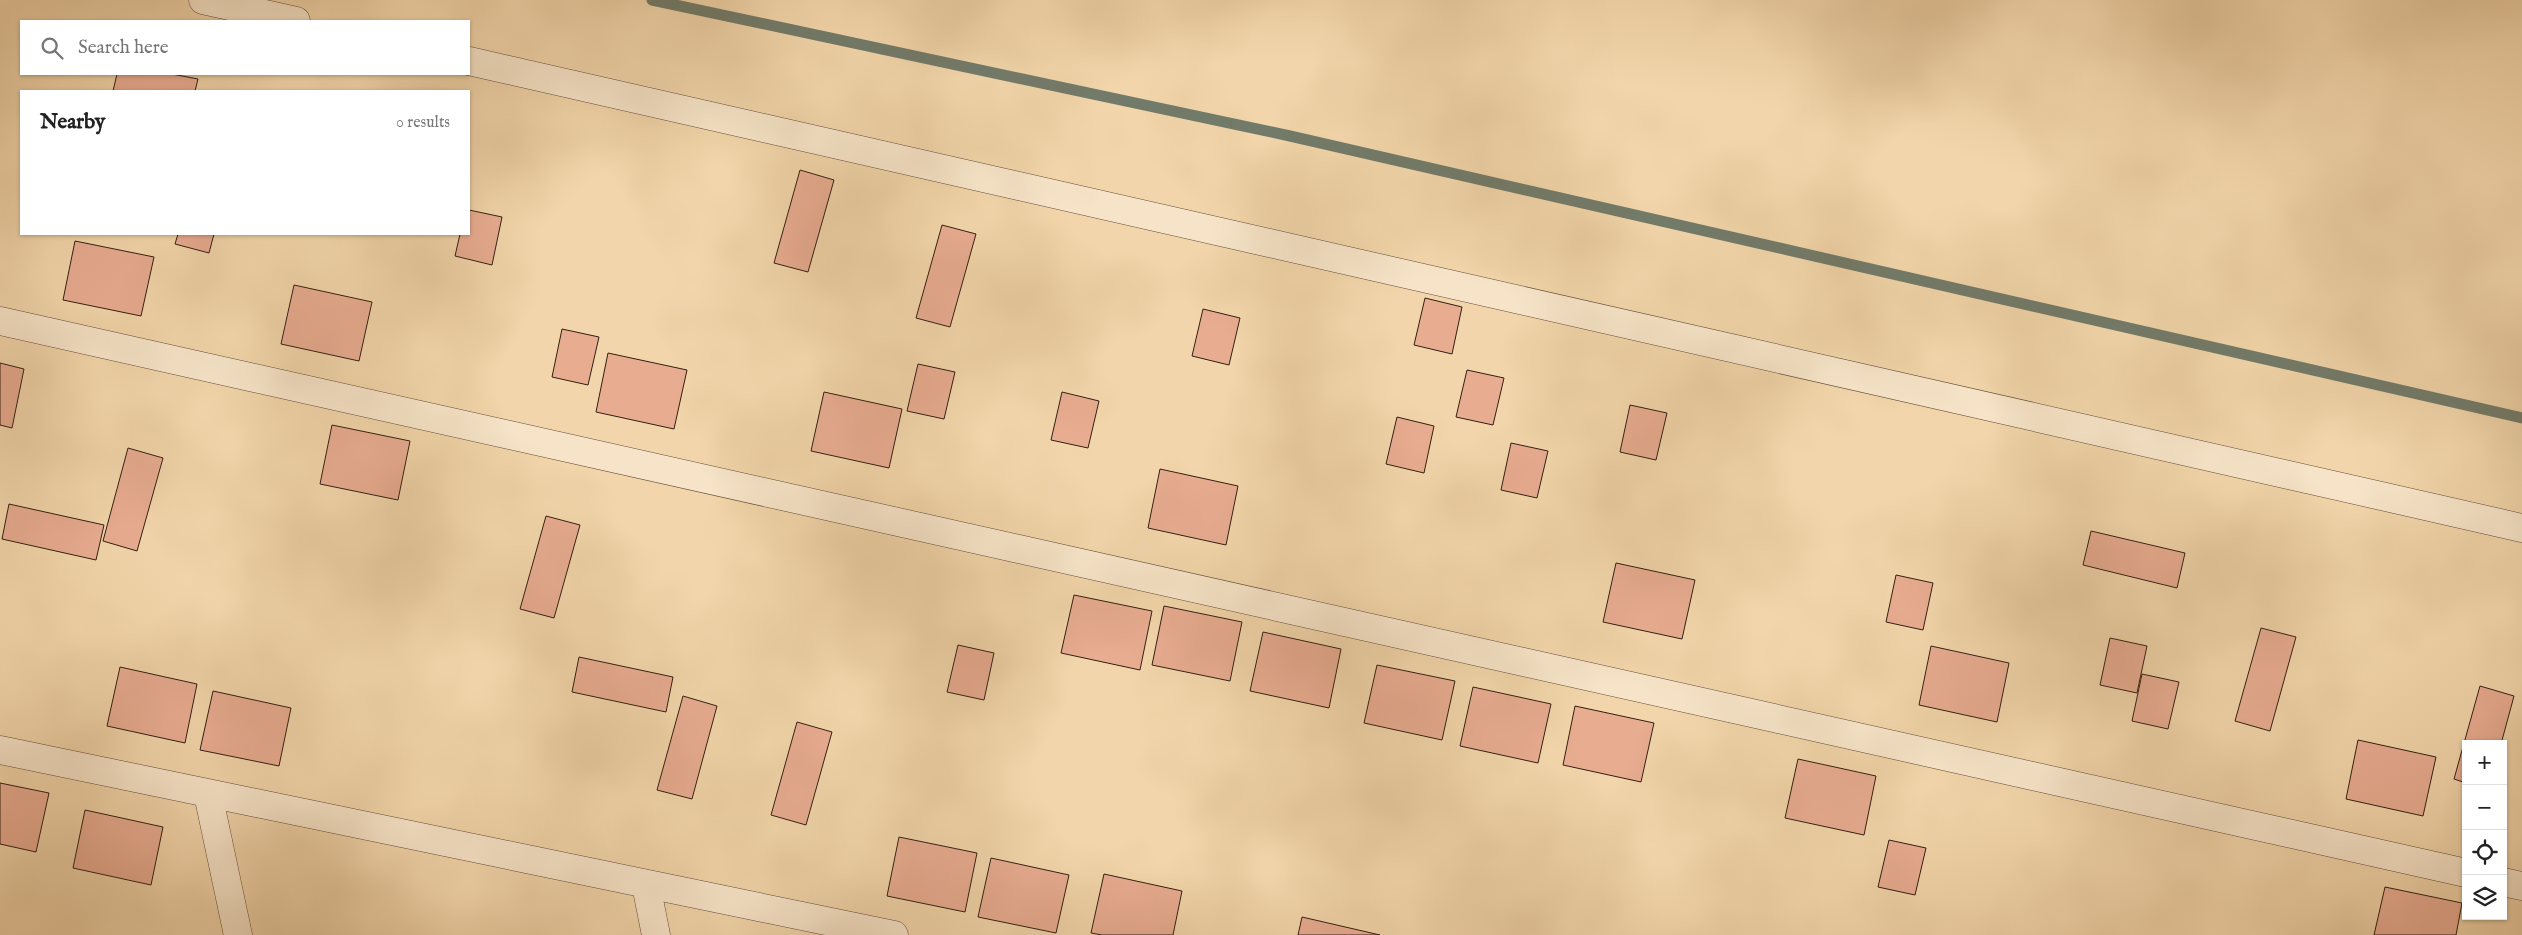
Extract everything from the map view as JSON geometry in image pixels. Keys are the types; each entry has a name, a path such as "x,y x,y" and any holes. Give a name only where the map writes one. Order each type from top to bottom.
{"street":[{"path":"203,0 292,20"},
{"path":"470,60 2522,528"},
{"path":"0,321 2462,872"},
{"path":"0,750 894,935"},
{"path":"208,794 238,935"},
{"path":"2507,883 2522,886"},
{"path":"646,885 656,935"}],"building":[{"path":"117,75 177,75 198,79 195,90 113,90"},
{"path":"800,170 834,180 808,272 774,263"},
{"path":"470,210 502,217 492,265 455,256 460,235 470,235"},
{"path":"942,225 976,234 950,327 916,318"},
{"path":"178,235 214,235 209,253 175,244"},
{"path":"75,241 154,257 141,316 63,300"},
{"path":"294,285 372,302 359,361 281,344"},
{"path":"1425,298 1462,307 1452,354 1414,345"},
{"path":"1203,309 1240,318 1229,365 1192,356"},
{"path":"562,329 599,337 588,385 552,377"},
{"path":"608,353 687,370 674,429 596,412"},
{"path":"0,363 24,369 12,428 0,425"},
{"path":"918,364 955,372 944,419 907,411"},
{"path":"1467,370 1504,378 1493,425 1456,417"},
{"path":"824,392 902,409 889,468 811,451"},
{"path":"1062,392 1099,401 1088,448 1051,440"},
{"path":"1630,405 1667,413 1656,460 1620,452"},
{"path":"1397,417 1434,426 1424,473 1386,464"},
{"path":"332,425 410,441 398,500 320,484"},
{"path":"1511,443 1548,451 1537,498 1501,490"},
{"path":"128,448 163,458 137,551 103,541"},
{"path":"1160,469 1238,486 1226,545 1148,528"},
{"path":"9,504 104,525 96,560 2,539"},
{"path":"546,516 580,525 554,618 520,609"},
{"path":"2091,531 2185,553 2177,588 2083,565"},
{"path":"1616,563 1695,580 1682,639 1603,622"},
{"path":"1896,575 1933,583 1923,630 1886,622"},
{"path":"1074,595 1152,611 1140,670 1061,653"},
{"path":"1164,606 1242,622 1230,681 1152,665"},
{"path":"2261,628 2296,637 2270,731 2235,721"},
{"path":"1263,632 1341,649 1329,708 1250,691"},
{"path":"2110,638 2147,646 2137,693 2100,685"},
{"path":"958,645 994,653 984,700 947,692"},
{"path":"1931,646 2009,663 1997,722 1919,705"},
{"path":"579,657 673,677 666,712 572,692"},
{"path":"1377,665 1455,681 1442,740 1364,723"},
{"path":"120,667 197,684 185,743 107,726"},
{"path":"2142,674 2179,682 2168,729 2132,721"},
{"path":"2480,686 2514,696 2502,740 2465,740"},
{"path":"1473,687 1551,704 1538,763 1460,746"},
{"path":"213,691 291,708 279,766 200,750"},
{"path":"683,696 717,706 692,799 657,790"},
{"path":"1575,706 1654,723 1641,782 1563,765"},
{"path":"797,722 832,732 806,825 771,815"},
{"path":"2358,740 2436,757 2423,816 2346,799"},
{"path":"2462,750 2462,782 2454,779"},
{"path":"1798,759 1876,776 1864,835 1785,818"},
{"path":"0,783 49,793 36,852 0,844"},
{"path":"85,810 163,827 151,885 73,868"},
{"path":"899,837 977,853 965,912 887,896"},
{"path":"1889,840 1926,848 1915,895 1878,887"},
{"path":"991,858 1069,875 1056,933 978,917"},
{"path":"1104,874 1182,891 1173,935 1102,935 1091,933"},
{"path":"2385,887 2462,903 2456,935 2374,935"},
{"path":"1302,917 1380,935 1298,935"}],"waterway":[{"path":"652,0 1290,136 2522,418"}]}
